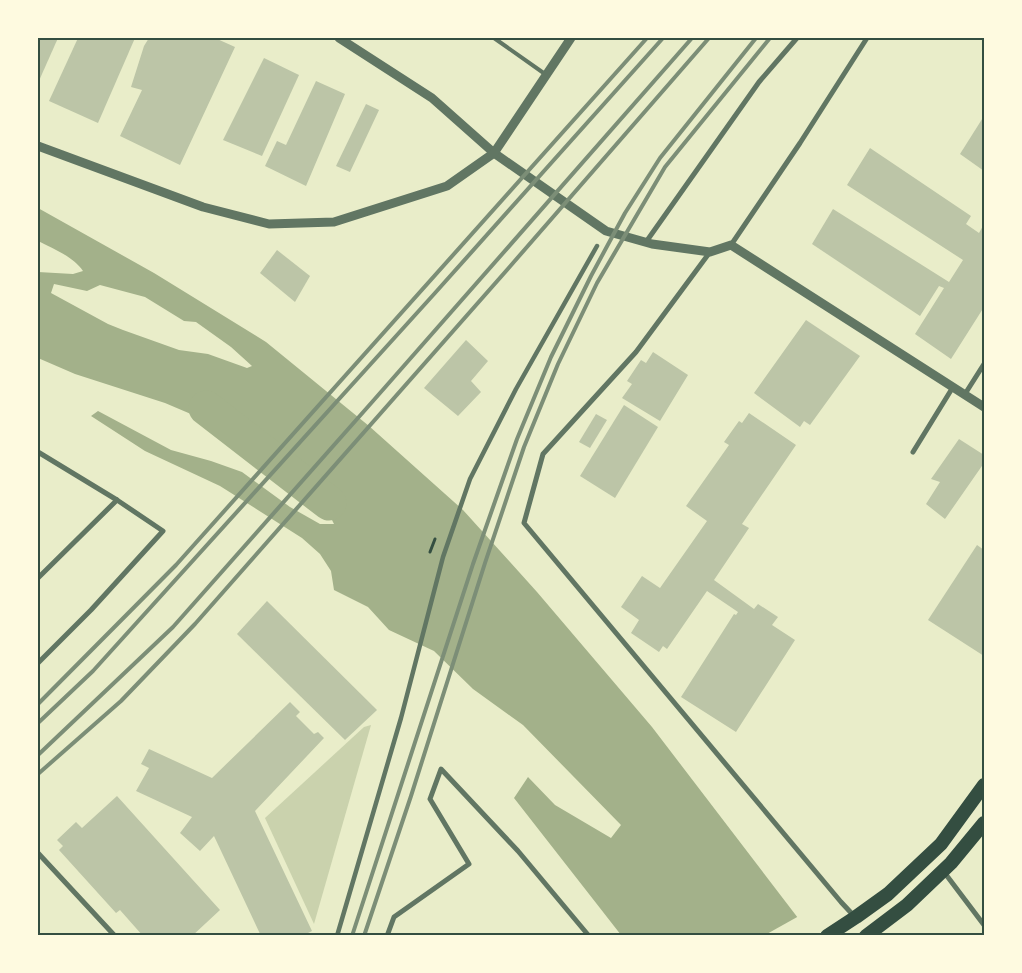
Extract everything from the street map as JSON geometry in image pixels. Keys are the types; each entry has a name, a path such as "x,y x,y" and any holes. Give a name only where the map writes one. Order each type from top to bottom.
{"highway":[{"path":"827,936 888,894 940,844 984,785"},
{"path":"873,933 907,905 951,863 984,822"}],"street":[{"path":"339,38 432,98 494,153 606,231 645,243 710,252 731,245 800,143 867,38"},
{"path":"38,146 203,207 270,224 334,222 448,186 494,153 571,38"},
{"path":"645,243 759,82 797,38"},
{"path":"731,245 984,407"},
{"path":"337,936 401,718 443,557 470,480 516,389 597,246"},
{"path":"710,252 636,352 543,454 524,523 841,902 852,920"},
{"path":"965,394 984,364"},
{"path":"913,452 953,387"},
{"path":"38,452 117,500 163,531 91,610 38,663"},
{"path":"38,578 117,500"},
{"path":"387,936 394,917 469,864 430,799 441,770 518,850 589,936"},
{"path":"38,853 114,936"},
{"path":"943,870 984,925"}],"lane":[{"path":"494,38 546,75"}],"shaded area":[{"path":"38,208 154,273 266,342 369,426 463,510 537,592 652,727 811,935 621,935 514,798 528,777 555,805 611,838 621,825 523,725 473,689 434,651 389,630 368,607 334,590 331,571 320,554 302,538 220,486 145,451 91,416 98,411 171,450 242,472 290,507 320,524 334,524 322,500 252,440 165,403 75,374 38,358 38,272 73,274 83,271 68,257 38,241","holes":["54,284 87,291 100,285 145,297 184,321 196,322 231,347 252,366 247,368 208,354 179,350 123,330 108,324 51,293"]},
{"path":"371,725 314,924 265,818 364,727"}],"pier":[{"path":"799,916 813,936 765,935"}],"building":[{"path":"38,38 58,38 38,83"},
{"path":"78,38 135,38 98,123 49,101"},
{"path":"149,38 215,38 235,47 180,165 120,136 142,90 131,87 144,46"},
{"path":"264,58 299,75 262,156 223,140"},
{"path":"316,81 345,94 306,186 265,166 277,141 286,145"},
{"path":"366,104 379,110 350,172 336,166"},
{"path":"984,116 984,171 960,154"},
{"path":"870,148 971,216 966,224 979,233 984,224 984,307 951,359 915,334 944,288 939,286 920,316 812,244 833,209 949,282 963,260 847,185"},
{"path":"277,250 310,276 295,302 260,273"},
{"path":"806,320 860,356 810,425 804,421 800,427 754,393"},
{"path":"466,340 488,361 471,381 481,392 458,416 424,388"},
{"path":"653,352 688,375 660,421 622,398 632,384 627,381 641,360 646,363"},
{"path":"624,405 658,427 615,498 580,476"},
{"path":"749,413 796,445 742,524 749,528 714,580 754,609 758,604 778,617 772,625 795,640 736,732 681,697 734,614 736,615 738,612 707,591 667,649 663,646 659,652 631,633 639,620 621,607 642,576 660,588 707,521 686,506 729,445 724,442 739,421 742,423"},
{"path":"596,414 607,420 590,448 579,442"},
{"path":"959,439 984,455 984,463 945,519 926,504 940,482 931,479"},
{"path":"977,545 984,550 984,656 928,620"},
{"path":"267,601 377,710 345,740 237,634"},
{"path":"290,702 300,712 296,716 314,734 318,732 324,738 255,811 312,931 302,936 261,936 214,836 200,851 180,833 192,817 136,791 149,768 141,764 149,749 212,778"},
{"path":"117,796 220,910 192,936 143,936 120,910 116,913 59,850 63,846 57,840 76,822 82,828"}],"waterway":[{"path":"206,408 329,503"}],"railway":[{"path":"38,704 176,565 647,38"},
{"path":"38,723 93,671 663,38"},
{"path":"38,755 173,627 692,38"},
{"path":"38,774 121,701 195,624 709,38"},
{"path":"352,936 473,564 517,439 551,357 625,213 660,158 756,38"},
{"path":"364,936 524,447 558,364 597,283 665,167 770,38"}]}
